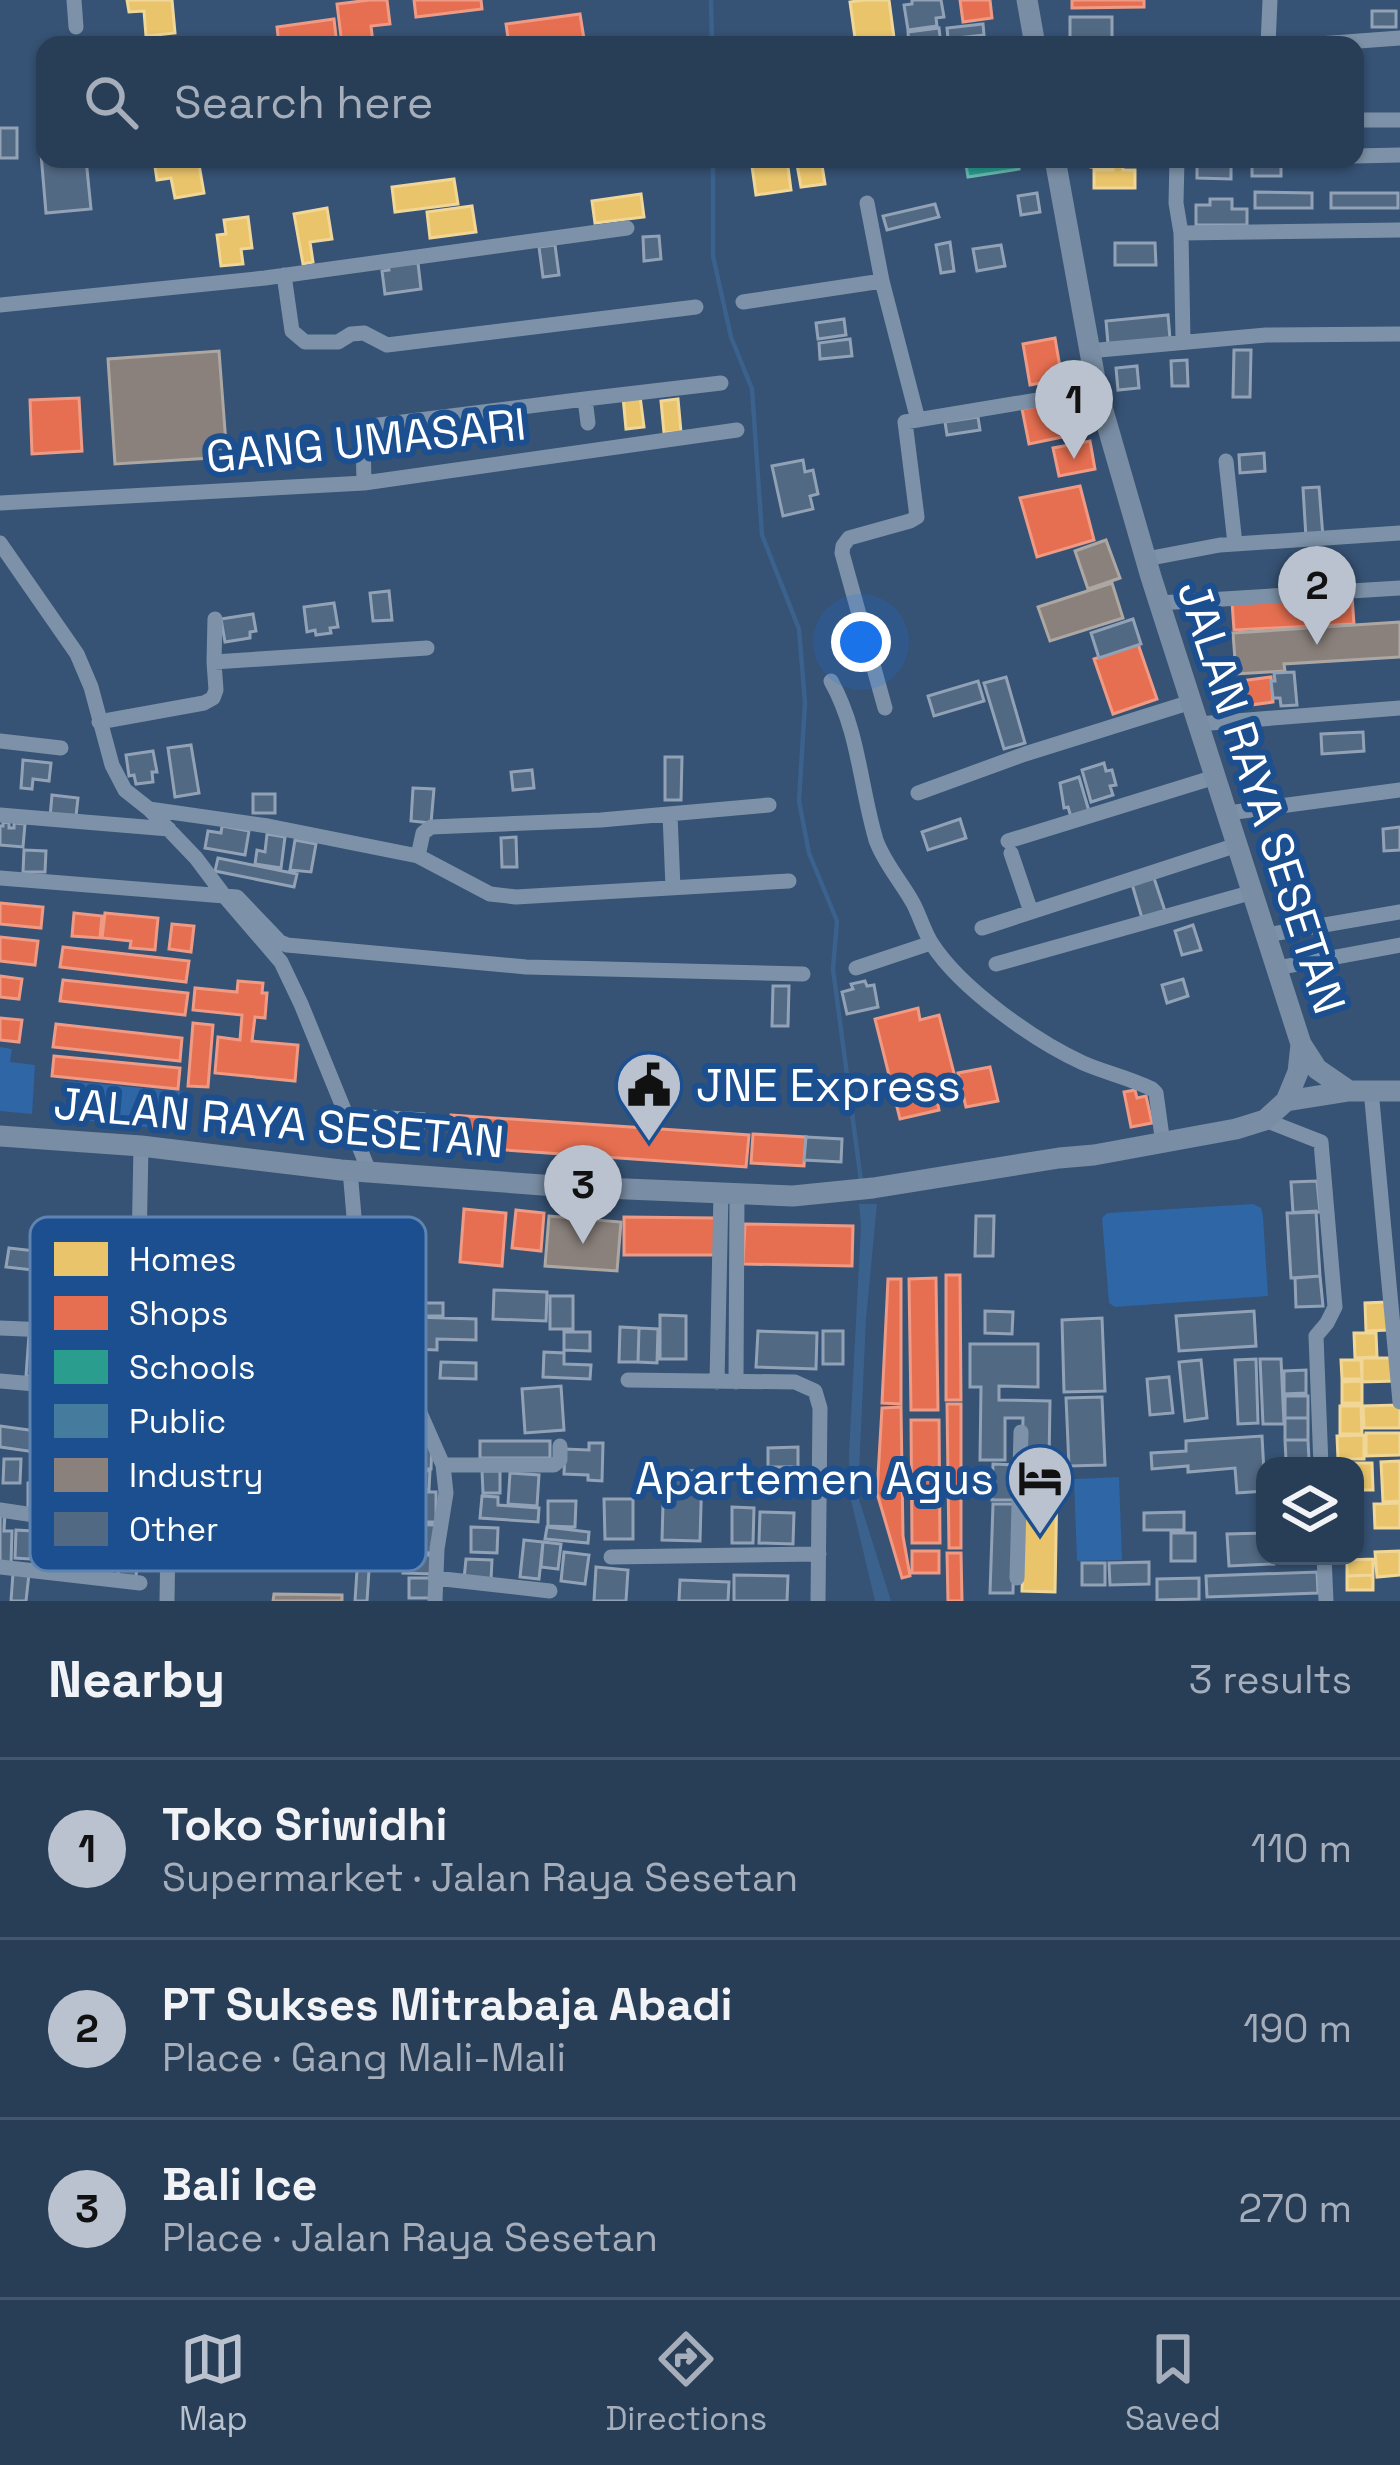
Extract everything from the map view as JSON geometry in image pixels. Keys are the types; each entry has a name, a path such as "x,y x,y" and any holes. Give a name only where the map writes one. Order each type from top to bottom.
{"main road":[{"path":"1027,0 1033,36"},
{"name":"JALAN RAYA SESETAN","path":"0,1136 556,1186 793,1196 1236,1130 1265,1120 1286,1101 1298,1072 1301,1044 1159,603 1097,390 1057,168"},
{"path":"1301,1044 1317,1069 1360,1090"},
{"path":"1286,1101 1360,1090 1400,1091"}],"street":[{"path":"74,0 76,27"},
{"path":"1268,36 1270,0"},
{"path":"1364,41 1400,38"},
{"path":"1364,120 1400,120"},
{"path":"1364,156 1400,155"},
{"path":"1177,168 1183,340"},
{"path":"867,203 918,420"},
{"path":"0,305 284,275 627,228"},
{"path":"1181,233 1400,230"},
{"path":"284,275 292,331 305,342 338,342 351,334 364,334 387,345 696,307"},
{"path":"743,302 882,281"},
{"path":"1088,351 1267,334 1400,334"},
{"path":"364,483 363,437 371,426 721,382"},
{"path":"885,708 843,546 849,538 917,517 905,422 1097,390"},
{"path":"584,399 588,423"},
{"name":"GANG UMASARI","path":"0,503 364,483 737,430"},
{"path":"1226,461 1235,544"},
{"path":"1146,559 1235,544 1400,533"},
{"path":"0,543 77,654 125,790 196,858 281,962 302,1004 360,1171 357,1217"},
{"path":"1159,603 1400,587"},
{"path":"99,722 213,698 215,619"},
{"path":"214,662 427,648"},
{"path":"831,681 852,728 877,842 931,943 959,979 1027,1029 1084,1063 1152,1089 1163,1144"},
{"path":"918,793 1025,754 1195,713 1400,708"},
{"path":"0,740 61,748"},
{"path":"1030,912 1010,847 1215,777"},
{"path":"1228,813 1400,790"},
{"path":"418,856 424,833 431,827 770,806"},
{"path":"149,809 268,826 418,856 490,894 516,897 789,881"},
{"path":"670,814 674,888"},
{"path":"0,815 169,829"},
{"path":"982,928 1237,845"},
{"path":"0,878 242,899 287,945 526,967 803,974"},
{"path":"996,964 1252,892"},
{"path":"1266,935 1400,912"},
{"path":"856,968 931,943"},
{"path":"1277,968 1400,945"},
{"path":"1360,1090 1400,1402"},
{"path":"1265,1120 1321,1142 1335,1307 1316,1336 1321,1457"},
{"path":"140,1217 141,1146"},
{"path":"729,1193 736,1382"},
{"path":"717,1382 729,1193"},
{"path":"0,1328 30,1329"},
{"path":"628,1380 796,1382 815,1390 820,1408 818,1601"},
{"path":"0,1381 30,1384"},
{"path":"426,1426 443,1465 446,1493 435,1601"},
{"path":"1017,1578 1021,1432"},
{"path":"443,1465 554,1465 560,1460 560,1446"},
{"path":"1021,1476 1059,1470"},
{"path":"0,1510 30,1514"},
{"path":"611,1556 819,1554"},
{"path":"1324,1565 1326,1601"},
{"path":"0,1567 30,1570"},
{"path":"35,1571 140,1583"},
{"path":"167,1571 167,1601"},
{"path":"435,1578 550,1591"}],"shaded area":[{"path":"0,1047 12,1049 10,1062 35,1065 32,1114 0,1111"},
{"path":"67,1081 186,1092 182,1131 64,1118"},
{"path":"859,1204 877,1204 858,1496 891,1601 875,1601 850,1496"},
{"path":"1253,1204 1263,1216 1268,1296 1115,1307 1109,1303 1102,1218 1107,1213"},
{"path":"1119,1477 1122,1560 1077,1561 1074,1479"}],"building: Homes":[{"path":"127,0 172,0 175,33 146,36 144,11 129,12"},
{"path":"889,0 894,36 855,36 850,2"},
{"path":"155,168 200,168 204,193 175,198 171,178 157,180"},
{"path":"752,168 788,168 791,190 756,195"},
{"path":"798,168 822,168 825,184 801,187"},
{"path":"1094,170 1135,170 1135,188 1094,188"},
{"path":"454,179 458,204 395,212 392,187"},
{"path":"641,194 644,217 595,223 592,201"},
{"path":"472,206 476,232 430,238 427,212"},
{"path":"327,208 332,239 310,242 313,262 303,264 294,214"},
{"path":"248,217 252,248 241,249 243,264 221,266 217,235 226,234 224,220"},
{"path":"640,396 644,427 626,429 623,397"},
{"path":"678,399 681,432 664,433 661,401"},
{"path":"1387,1302 1388,1330 1366,1331 1365,1303"},
{"path":"1354,1333 1376,1333 1377,1357 1355,1358"},
{"path":"1362,1358 1395,1358 1396,1381 1362,1382"},
{"path":"1341,1360 1361,1360 1362,1379 1342,1379"},
{"path":"1362,1381 1362,1403 1342,1403 1342,1382"},
{"path":"1400,1405 1400,1428 1364,1428 1363,1406"},
{"path":"1340,1406 1361,1406 1362,1434 1340,1434"},
{"path":"1366,1433 1400,1433 1400,1455 1366,1456"},
{"path":"1364,1435 1364,1457 1338,1457 1337,1436"},
{"path":"1400,1461 1400,1501 1383,1502 1381,1462"},
{"path":"1364,1463 1372,1463 1373,1490 1364,1490"},
{"name":"Apartemen Agus","path":"1025,1482 1057,1482 1055,1592 1022,1591"},
{"path":"1400,1503 1400,1528 1375,1528 1374,1504"},
{"path":"1400,1551 1400,1575 1377,1577 1375,1552"},
{"path":"1364,1559 1373,1559 1373,1575 1347,1576 1347,1565 1364,1565"},
{"path":"1373,1575 1373,1590 1347,1590 1347,1576"}],"building: Shops":[{"path":"387,0 390,24 371,26 372,36 341,36 337,4"},
{"path":"414,0 481,0 482,9 416,17"},
{"path":"960,0 990,0 992,18 963,22"},
{"path":"1072,0 1144,0 1144,7 1072,8"},
{"path":"580,14 584,36 508,36 506,24"},
{"path":"334,19 336,36 278,36 277,27"},
{"path":"1055,338 1062,379 1030,385 1023,344"},
{"path":"79,398 82,451 32,454 30,400"},
{"path":"1065,400 1074,425 1070,426 1072,435 1029,444 1022,409"},
{"path":"1090,441 1095,469 1059,476 1053,448"},
{"path":"1080,486 1094,540 1037,557 1020,498"},
{"path":"1352,596 1354,624 1234,630 1232,602"},
{"path":"1138,644 1157,699 1113,714 1094,659"},
{"path":"1271,677 1273,702 1229,708 1225,683"},
{"path":"0,903 43,907 41,928 0,924"},
{"path":"74,913 102,916 100,938 72,936"},
{"path":"105,913 158,918 155,950 102,938"},
{"path":"172,924 194,926 191,952 169,949"},
{"path":"0,937 38,941 35,965 0,961"},
{"path":"63,947 189,961 186,982 60,967"},
{"path":"0,976 22,979 19,999 0,997"},
{"path":"63,980 188,993 185,1015 60,1001"},
{"path":"238,981 263,983 265,1018 255,1017 252,1041 298,1045 295,1081 215,1073 218,1037 240,1040 242,1015 193,1010 195,988 237,992"},
{"path":"918,1008 920,1020 939,1015 957,1085 935,1090 939,1110 900,1119 875,1019"},
{"path":"0,1018 22,1020 19,1042 0,1040"},
{"path":"193,1023 213,1025 208,1087 188,1086"},
{"path":"56,1024 182,1038 180,1061 53,1047"},
{"path":"54,1056 180,1068 178,1089 52,1076"},
{"path":"990,1067 998,1101 966,1107 958,1073"},
{"path":"1135,1090 1137,1098 1146,1096 1152,1123 1131,1127 1124,1092"},
{"path":"451,1115 749,1135 746,1167 448,1146"},
{"path":"753,1134 806,1137 804,1166 751,1163"},
{"path":"464,1209 506,1213 502,1266 460,1262"},
{"path":"516,1210 544,1213 541,1251 512,1248"},
{"path":"624,1217 715,1218 715,1255 624,1255"},
{"path":"745,1224 853,1226 852,1266 743,1264"},
{"path":"946,1275 960,1275 961,1400 946,1400"},
{"path":"936,1278 938,1410 911,1410 909,1279"},
{"path":"888,1279 901,1279 901,1404 882,1403"},
{"path":"947,1404 961,1404 961,1548 949,1548"},
{"path":"901,1407 903,1536 910,1576 902,1578 877,1493 882,1408"},
{"path":"911,1420 939,1420 940,1543 912,1543"},
{"path":"912,1551 939,1551 939,1573 912,1573"},
{"path":"947,1553 961,1553 962,1601 948,1601"}],"building: Schools":[{"path":"966,168 1019,168 1019,169 968,177"}],"building: Public":[{"path":"370,1111 424,1114 423,1138 369,1135"}],"building: Industry":[{"path":"219,351 227,457 115,464 108,359"},
{"path":"1106,540 1120,578 1088,589 1075,551"},
{"path":"1112,583 1123,618 1050,641 1038,607"},
{"path":"1400,622 1400,657 1284,664 1285,671 1236,674 1233,633"},
{"path":"549,1216 621,1222 617,1271 545,1266"},
{"path":"274,1594 342,1595 342,1601 273,1601"}],"building: Other":[{"path":"912,0 941,0 944,17 936,18 937,26 908,30 904,5"},
{"path":"1372,11 1396,11 1396,27 1372,27"},
{"path":"1070,17 1112,17 1112,36 1070,36"},
{"path":"983,24 984,35 948,36 947,28"},
{"path":"939,28 940,36 908,36 908,32"},
{"path":"0,128 17,128 17,158 0,158"},
{"path":"42,168 87,168 91,209 46,213"},
{"path":"1197,168 1231,168 1231,179 1197,178"},
{"path":"1252,168 1281,168 1281,176 1252,176"},
{"path":"1255,192 1312,193 1312,208 1255,208"},
{"path":"1037,193 1040,212 1021,215 1018,196"},
{"path":"1331,193 1398,193 1398,208 1331,208"},
{"path":"1210,199 1232,199 1232,209 1247,209 1247,225 1196,225 1196,205 1210,205"},
{"path":"935,204 939,217 887,230 883,216"},
{"path":"659,236 661,259 644,261 643,237"},
{"path":"950,242 954,271 941,273 936,245"},
{"path":"1115,243 1155,243 1156,265 1115,265"},
{"path":"555,245 559,275 543,277 539,247"},
{"path":"1001,245 1005,266 977,271 973,249"},
{"path":"418,263 421,289 385,294 382,271 389,270 388,265"},
{"path":"1168,315 1170,339 1108,344 1106,321"},
{"path":"844,319 846,335 818,339 816,323"},
{"path":"850,339 852,356 820,359 819,343"},
{"path":"1234,350 1251,350 1250,397 1233,397"},
{"path":"1187,360 1188,386 1172,386 1171,361"},
{"path":"1137,366 1139,388 1118,390 1116,368"},
{"path":"978,417 980,430 947,435 945,422"},
{"path":"1264,453 1265,471 1240,473 1239,455"},
{"path":"803,460 805,472 813,470 818,494 810,496 813,509 783,516 772,466"},
{"path":"1319,487 1323,537 1306,538 1303,488"},
{"path":"389,591 392,620 373,621 370,593"},
{"path":"334,603 338,627 330,628 331,633 307,632 304,607"},
{"path":"253,614 256,631 250,632 250,638 225,642 221,619"},
{"path":"1133,619 1141,644 1099,658 1091,633"},
{"path":"1294,672 1297,705 1281,706 1280,698 1273,698 1274,673"},
{"path":"1006,677 1025,743 1004,749 984,683"},
{"path":"978,681 984,701 934,716 928,696"},
{"path":"1363,732 1364,751 1322,754 1321,734"},
{"path":"191,745 199,793 175,797 168,748"},
{"path":"153,751 157,772 152,772 153,782 136,784 134,775 129,776 126,755"},
{"path":"665,757 682,757 681,800 665,800"},
{"path":"23,760 51,763 49,781 33,779 32,789 21,788"},
{"path":"1104,763 1106,771 1112,770 1113,795 1091,802 1082,770"},
{"path":"532,770 534,788 513,790 511,772"},
{"path":"1079,777 1089,811 1071,817 1068,807 1064,808 1060,783"},
{"path":"413,788 434,789 431,823 411,821"},
{"path":"253,794 275,794 275,813 253,813"},
{"path":"52,795 78,798 76,816 50,817"},
{"path":"960,819 966,838 928,850 922,832"},
{"path":"3,822 9,828 14,823 25,824 23,847 0,845"},
{"path":"222,826 249,831 245,855 205,848 208,831 221,833"},
{"path":"1400,827 1400,850 1384,851 1383,829"},
{"path":"267,834 285,837 281,868 255,864 257,850 265,852"},
{"path":"516,837 517,867 502,867 501,838"},
{"path":"295,840 316,844 311,872 290,870"},
{"path":"24,850 46,851 45,872 23,872"},
{"path":"218,858 297,874 294,887 215,871"},
{"path":"1154,878 1165,911 1142,918 1132,884"},
{"path":"1193,925 1201,950 1182,955 1175,931"},
{"path":"1183,979 1188,996 1167,1003 1162,985"},
{"path":"865,981 867,986 874,985 878,1007 847,1014 842,992"},
{"path":"773,986 789,986 788,1026 772,1026"},
{"path":"806,1137 842,1139 841,1162 804,1160"},
{"path":"1317,1181 1320,1212 1293,1213 1291,1182"},
{"path":"1316,1211 1320,1276 1291,1278 1287,1213"},
{"path":"976,1216 994,1216 993,1256 975,1256"},
{"path":"9,1248 30,1250 30,1270 6,1267"},
{"path":"1320,1276 1323,1306 1296,1307 1295,1278"},
{"path":"494,1290 547,1292 546,1321 493,1319"},
{"path":"550,1296 573,1296 573,1329 550,1329"},
{"path":"426,1303 443,1303 443,1316 426,1316"},
{"path":"985,1311 1013,1312 1012,1334 985,1333"},
{"path":"1254,1311 1256,1346 1179,1351 1176,1316"},
{"path":"660,1315 686,1316 686,1359 660,1359"},
{"path":"426,1317 476,1319 476,1340 437,1339 437,1350 426,1350"},
{"path":"1102,1318 1105,1391 1064,1392 1062,1320"},
{"path":"620,1327 639,1328 638,1362 619,1362"},
{"path":"639,1328 658,1329 657,1363 638,1362"},
{"path":"758,1331 817,1333 816,1369 756,1367"},
{"path":"823,1331 843,1331 843,1364 823,1364"},
{"path":"564,1332 590,1332 590,1351 564,1350"},
{"path":"29,1335 30,1335 30,1376 26,1376"},
{"path":"970,1344 1038,1344 1038,1387 999,1386 999,1400 1050,1401 1049,1461 1022,1461 1023,1418 1005,1418 1005,1460 980,1460 981,1387 970,1387"},
{"path":"544,1352 564,1353 564,1364 591,1365 590,1379 543,1377"},
{"path":"1256,1359 1258,1423 1238,1424 1235,1360"},
{"path":"1260,1359 1281,1359 1284,1424 1263,1424"},
{"path":"1201,1360 1207,1418 1185,1421 1179,1362"},
{"path":"441,1362 476,1363 476,1379 440,1378"},
{"path":"1306,1370 1306,1393 1284,1394 1284,1371"},
{"path":"1169,1377 1173,1413 1150,1415 1147,1379"},
{"path":"561,1386 564,1430 525,1433 522,1389"},
{"path":"1285,1396 1308,1396 1308,1418 1285,1418"},
{"path":"1102,1397 1105,1465 1069,1466 1066,1398"},
{"path":"1285,1418 1308,1418 1308,1440 1285,1440"},
{"path":"0,1426 30,1430 30,1451 0,1447"},
{"path":"1262,1436 1263,1457 1256,1457 1256,1492 1237,1493 1235,1468 1152,1469 1151,1453 1186,1451 1186,1441"},
{"path":"426,1440 432,1440 431,1469 426,1469"},
{"path":"1285,1440 1308,1440 1309,1457 1286,1457"},
{"path":"480,1441 550,1441 550,1458 480,1458"},
{"path":"589,1443 603,1443 602,1481 564,1474 565,1449 589,1450"},
{"path":"798,1447 798,1467 768,1467 768,1448"},
{"path":"4,1459 21,1459 20,1483 3,1483"},
{"path":"993,1464 1018,1465 1018,1500 992,1500"},
{"path":"664,1470 702,1471 700,1541 662,1540"},
{"path":"482,1471 500,1471 500,1493 483,1493"},
{"path":"510,1473 539,1475 537,1506 508,1504"},
{"path":"426,1492 436,1492 436,1522 426,1522"},
{"path":"482,1496 498,1497 498,1505 539,1508 538,1522 480,1518"},
{"path":"604,1499 633,1499 633,1539 605,1539"},
{"path":"548,1501 576,1501 575,1527 548,1526"},
{"path":"993,1504 1015,1504 1013,1593 990,1593"},
{"path":"732,1507 754,1508 753,1543 732,1543"},
{"path":"760,1512 794,1513 793,1544 759,1543"},
{"path":"1184,1512 1184,1530 1144,1530 1144,1513"},
{"path":"0,1513 5,1513 4,1531 12,1531 11,1564 0,1563"},
{"path":"426,1525 435,1525 434,1553 426,1553"},
{"path":"471,1527 498,1528 497,1553 471,1552"},
{"path":"547,1527 589,1532 588,1543 545,1539"},
{"path":"16,1530 30,1531 30,1559 15,1558"},
{"path":"1171,1533 1195,1533 1195,1561 1171,1561"},
{"path":"1256,1533 1256,1565 1229,1566 1227,1534"},
{"path":"524,1540 543,1542 539,1579 520,1577"},
{"path":"543,1542 561,1544 558,1569 541,1567"},
{"path":"564,1552 589,1555 585,1584 561,1581"},
{"path":"426,1555 433,1555 432,1574 403,1573 426,1571"},
{"path":"466,1559 492,1560 491,1580 464,1579"},
{"path":"1149,1562 1149,1584 1110,1585 1109,1563"},
{"path":"1082,1563 1105,1563 1105,1585 1082,1585"},
{"path":"596,1567 628,1570 626,1601 594,1601"},
{"path":"118,1571 136,1571 136,1577 118,1576"},
{"path":"357,1571 369,1571 367,1601 355,1601"},
{"path":"1317,1572 1318,1593 1207,1597 1206,1576"},
{"path":"13,1573 29,1574 26,1601 11,1601"},
{"path":"734,1575 788,1576 787,1601 734,1601"},
{"path":"409,1578 432,1578 432,1598 409,1598"},
{"path":"1199,1578 1199,1599 1157,1600 1157,1579"},
{"path":"680,1580 729,1582 728,1601 679,1601"}],"waterway":[{"path":"711,0 712,36"},
{"path":"713,168 713,256 731,337 752,389 762,535 799,629 805,703 799,801 809,853 837,921 833,969 861,1181"}],"place":[{"name":"Toko Sriwidhi","path":"1074,459"},
{"name":"PT Sukses Mitrabaja Abadi","path":"1317,645"},
{"name":"JNE Express","path":"649,1144"},
{"name":"Bali Ice","path":"583,1244"},
{"name":"Apartemen Agus","path":"1040,1537"}]}
